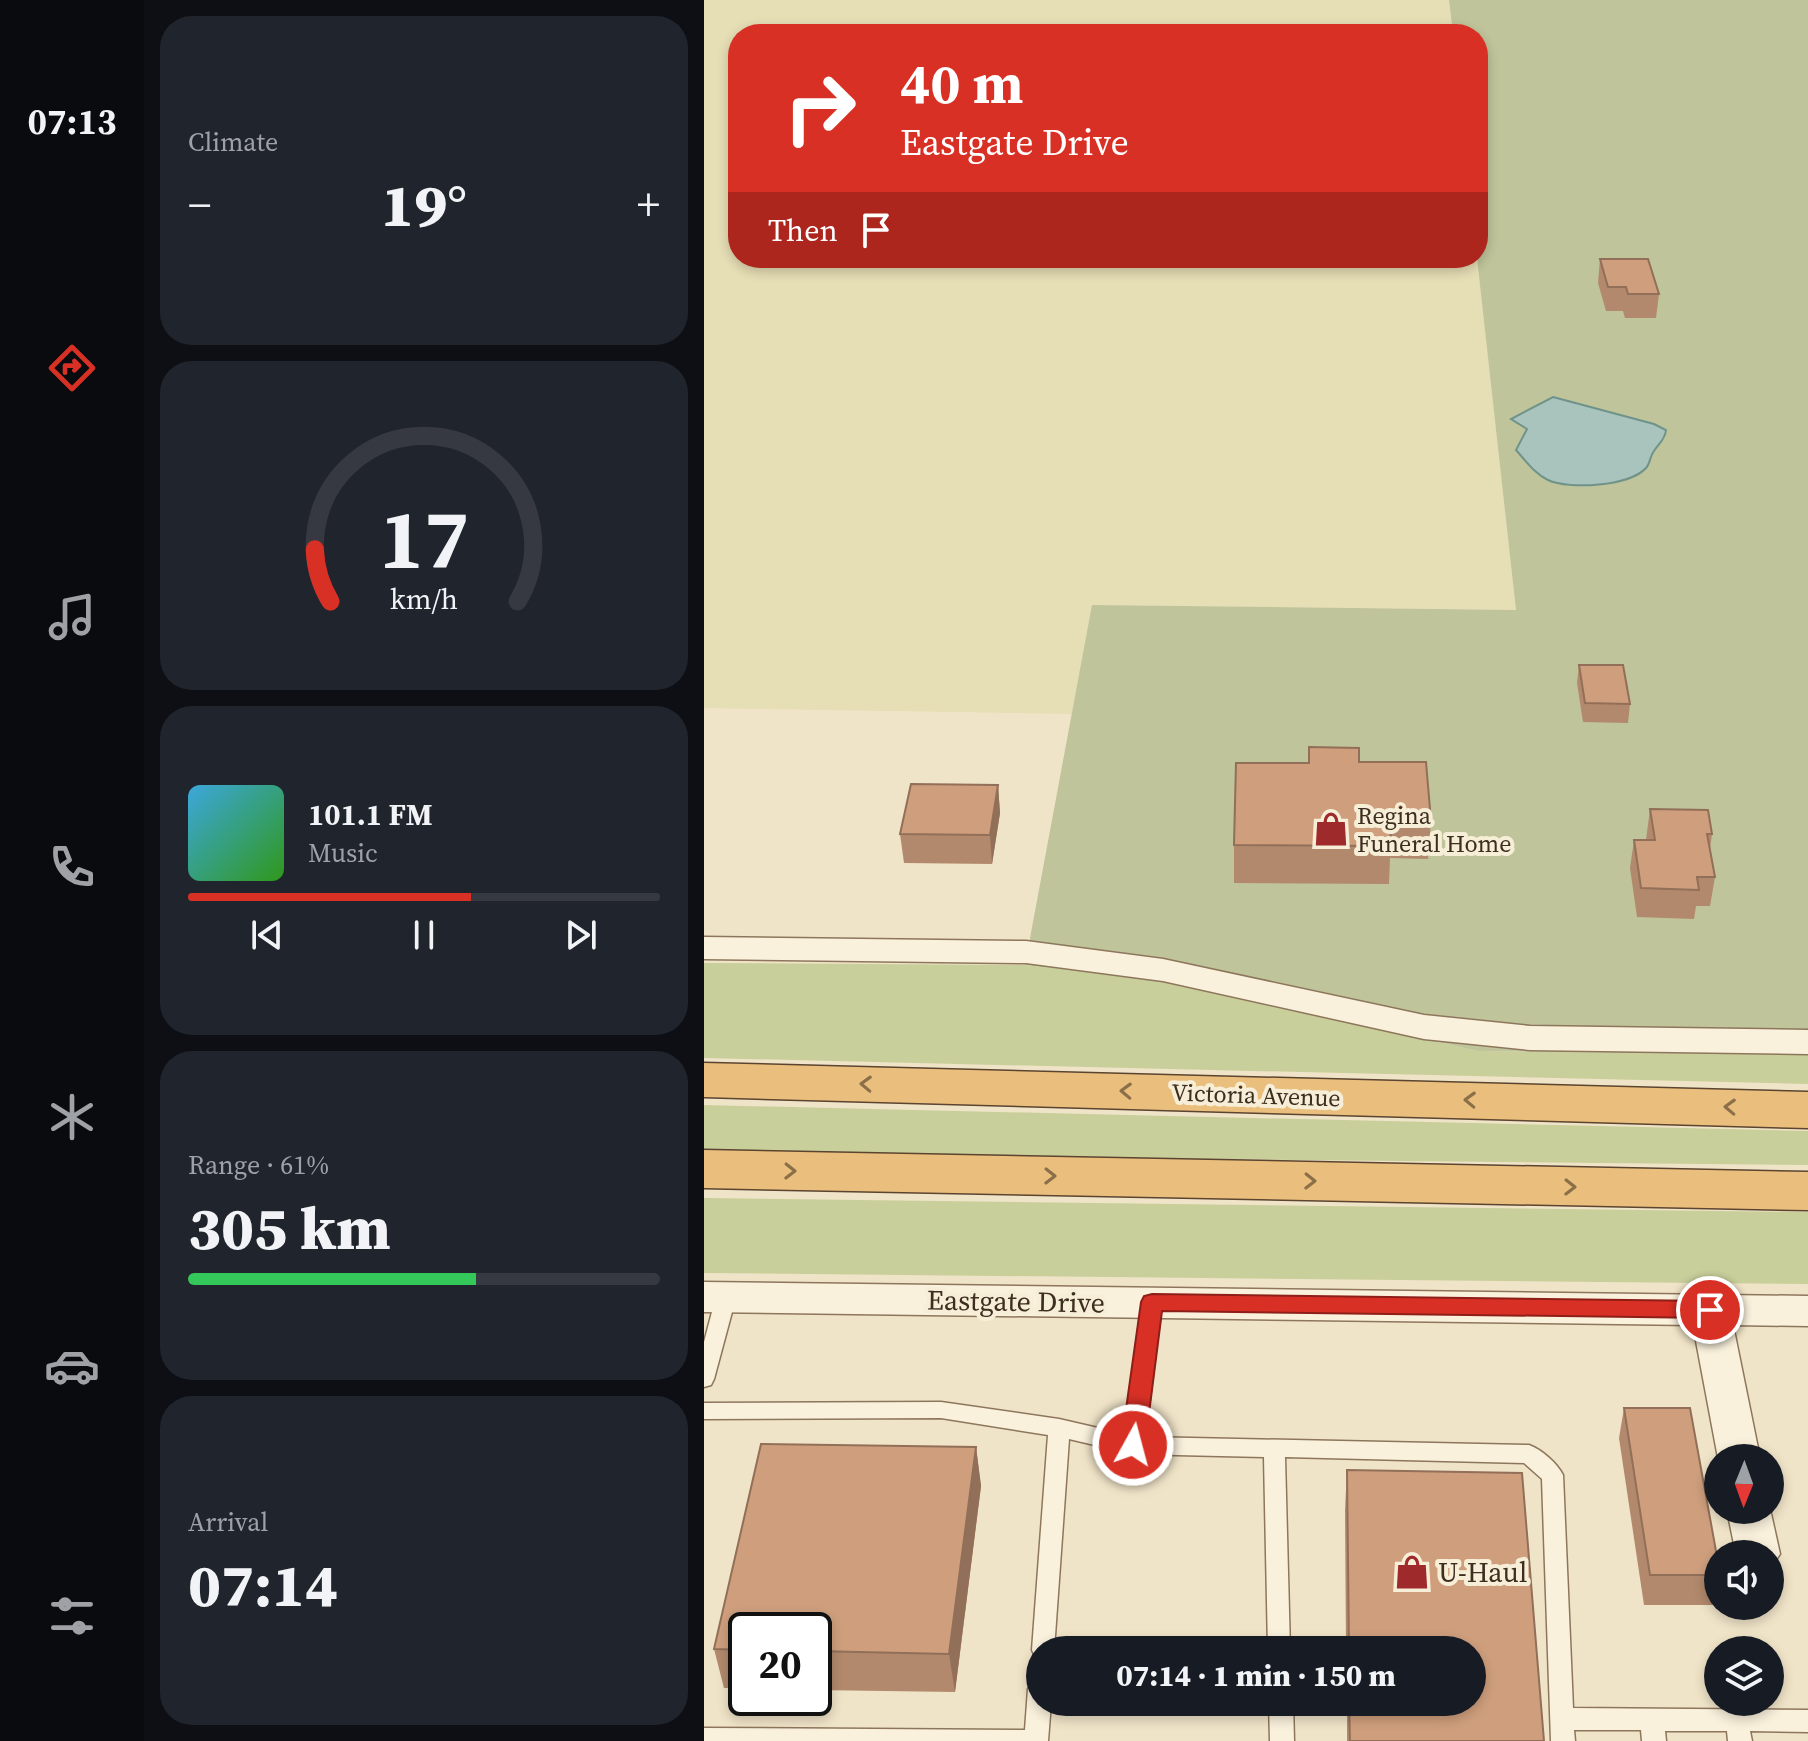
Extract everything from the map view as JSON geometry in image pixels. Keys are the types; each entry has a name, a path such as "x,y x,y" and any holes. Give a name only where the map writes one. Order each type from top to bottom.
{"highway":[{"name":"Victoria Avenue","path":"704,1080 1808,1110"},
{"path":"704,1169 1808,1191"}],"street":[{"path":"704,948 1026,952 1163,970 1424,1027 1530,1038 1808,1042"},
{"name":"Eastgate Drive","path":"715,1297 1808,1311"},
{"path":"1710,1310 1736,1444"}],"lane":[{"path":"704,1379 715,1297"},
{"path":"1133,1445 1152,1302"},
{"path":"704,1411 941,1410 1059,1428 1133,1445 1529,1454 1552,1475 1563,1730 1739,1731 1808,1721"},
{"path":"1044,1636 1059,1428"},
{"path":"1274,1448 1279,1636"},
{"path":"704,1739 1036,1741 1038,1716"},
{"path":"1281,1716 1282,1741"}],"shaded area":[{"path":"704,0 1449,0 1452,24 728,24 728,268 1478,268 1516,610 1093,605 1072,714 704,708"}],"green space":[{"path":"1449,0 1808,0 1808,1055 1477,1051 1166,980 1025,965 1092,605 1516,610 1478,268 1488,268 1488,24 1452,24"},
{"path":"704,963 1025,965 1166,980 1477,1051 1808,1055 1808,1084 704,1058"},
{"path":"704,1105 1808,1131 1808,1165 704,1154"},
{"path":"704,1198 1808,1212 1808,1284 704,1273"}],"water":[{"path":"1553,397 1654,424 1666,430 1663,439 1646,468 1627,479 1584,485 1548,480 1516,450 1527,429 1511,419"}],"building":[{"path":"1600,259 1648,259 1659,294 1628,294 1626,287 1608,287"},
{"path":"1579,665 1623,665 1630,704 1585,703"},
{"path":"1309,747 1359,748 1359,762 1426,762 1431,821 1390,821 1391,846 1234,845 1236,763 1309,763"},
{"path":"911,784 998,785 990,835 900,834"},
{"path":"1650,809 1708,810 1712,834 1707,834 1715,877 1697,877 1699,890 1641,888 1634,840 1655,840"},
{"path":"1624,1408 1690,1408 1704,1485 1704,1524 1711,1524 1714,1540 1704,1540 1704,1575 1650,1575"},
{"path":"761,1444 976,1447 949,1654 832,1651 832,1612 728,1612 728,1649 714,1649"},
{"path":"1347,1470 1522,1473 1544,1741 1350,1741 1349,1716 1486,1716 1486,1636 1349,1636"}],"place":[{"name":"Regina Funeral Home","path":"1331,829"},
{"name":"U-Haul","path":"1412,1572"}],"route":[{"path":"1133,1445 1152,1302 1710,1310"}]}
